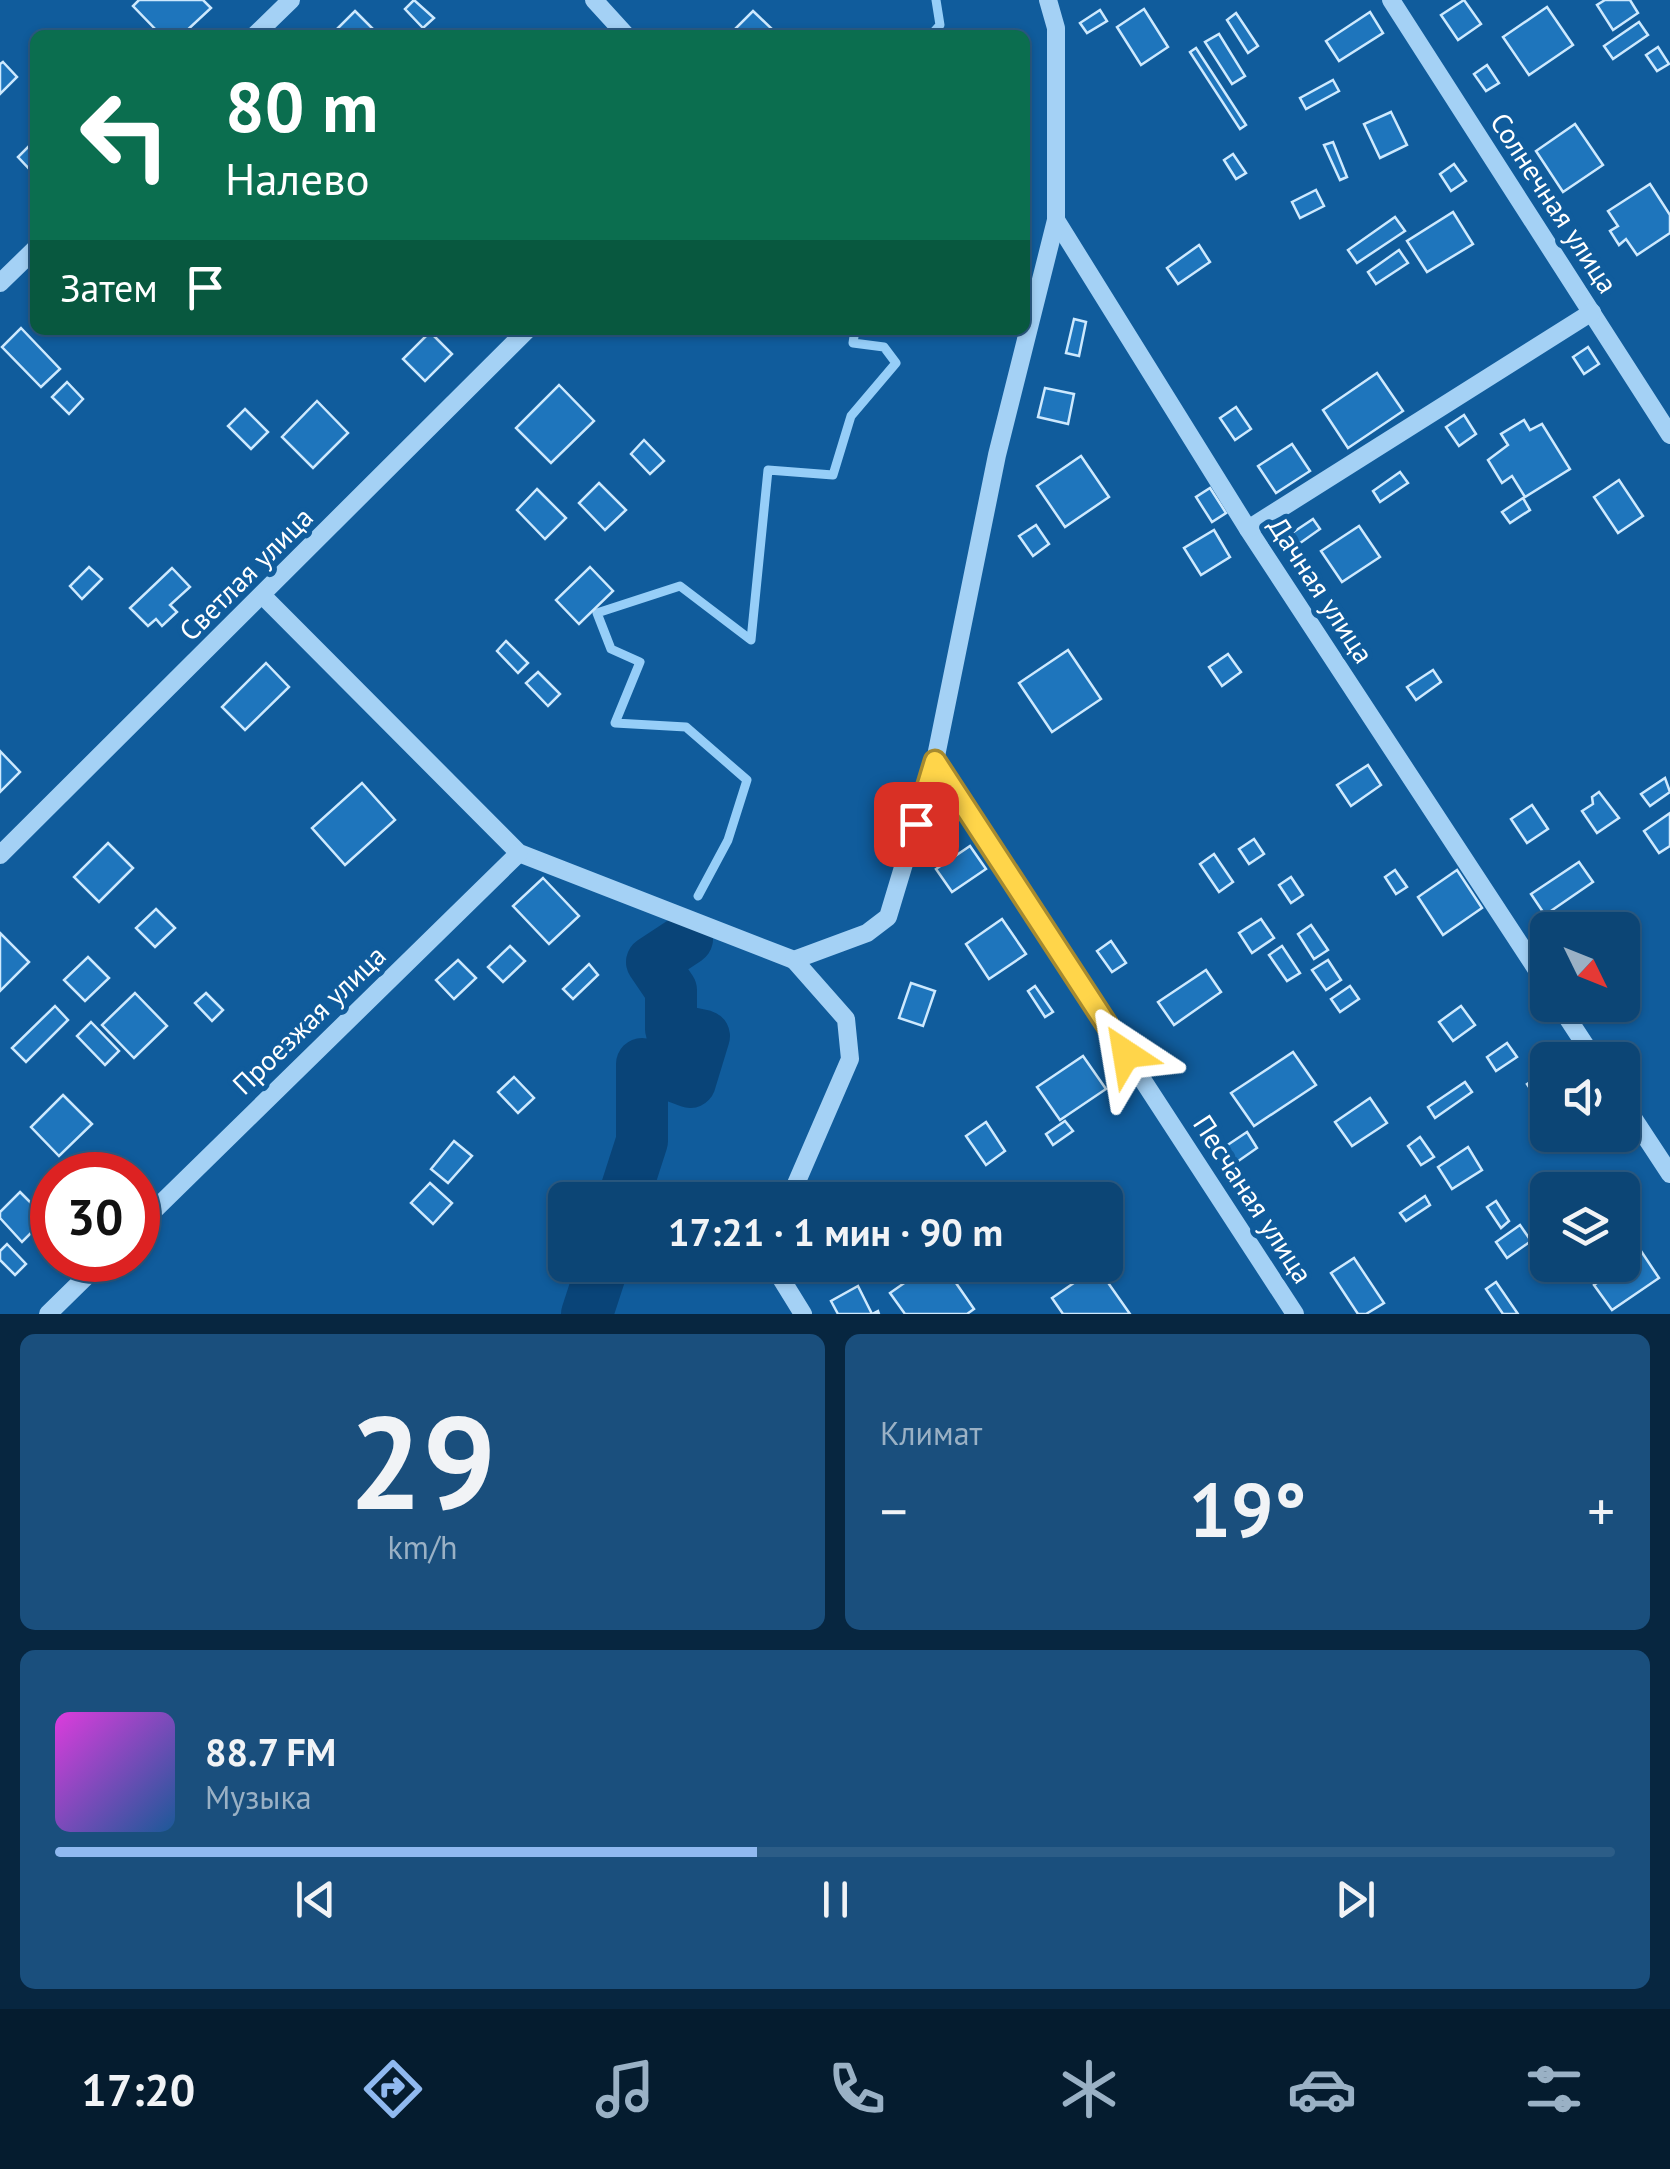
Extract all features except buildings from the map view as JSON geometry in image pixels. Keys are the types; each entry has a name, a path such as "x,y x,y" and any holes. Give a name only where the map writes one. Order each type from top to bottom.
{"street":[{"path":"260,30 291,0"},
{"path":"594,0 621,30"},
{"path":"1030,324 1056,220 1056,28 1048,0"},
{"name":"Солнечная улица","path":"1391,0 1670,436"},
{"name":"Дачная улица","path":"1056,220 1248,529 1530,960"},
{"path":"0,284 30,254"},
{"path":"1248,529 1592,312"},
{"name":"Светлая улица","path":"0,855 523,335"},
{"path":"794,960 867,933 888,918 935,761 997,455 1027,335"},
{"path":"263,596 519,853 794,960 846,1019 850,1059 796,1182"},
{"name":"Песчаная улица","path":"935,761 1295,1314"},
{"name":"Проезжая улица","path":"160,1204 519,853"},
{"path":"1640,1129 1670,1174"},
{"path":"48,1314 81,1282"},
{"path":"783,1282 803,1314"}],"waterway":[{"path":"936,0 940,25 936,30"},
{"path":"698,896 728,840 747,780 686,727 615,723 640,662 611,649 597,613 680,586 751,640 768,470 833,475 851,416 896,363 884,347 853,343 854,335"},
{"path":"629,1182 642,1141 642,1064 690,1082 704,1036 671,1029 671,990 652,962 687,939"},
{"path":"587,1314 597,1282"}],"route":[{"path":"916,824 935,761 1126,1054"}]}
